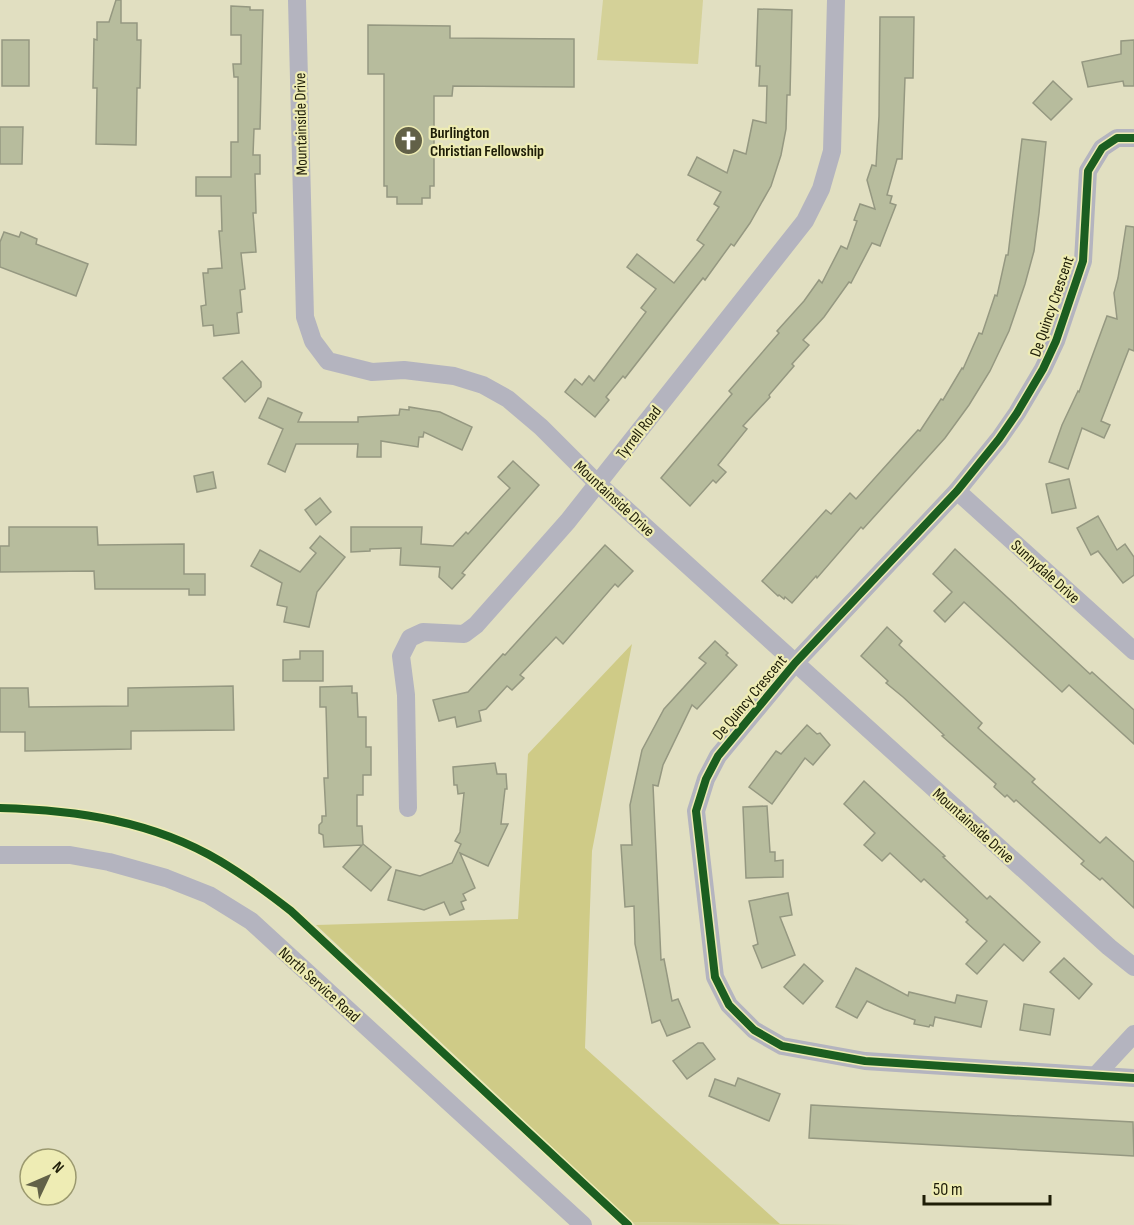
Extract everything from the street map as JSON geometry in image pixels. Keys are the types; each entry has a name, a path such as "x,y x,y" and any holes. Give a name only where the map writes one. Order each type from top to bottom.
{"street":[{"name":"Mountainside Drive","path":"297,0 305,318 313,341 328,361 348,368 372,372 404,370 454,376 483,386 508,399 795,663 1109,947 1134,967"},
{"name":"Tyrrell Road","path":"408,808 406,695 400,656 410,638 423,632 464,634 476,625 568,521 805,221 821,189 832,151 836,0"},
{"name":"De Quincy Crescent","path":"1134,138 1117,138 1102,148 1088,171 1083,261 1056,341 1043,369 1017,413 999,440 957,491 795,663 718,756 706,779 696,811 715,977 729,1005 754,1030 782,1046 865,1061 1134,1078"},
{"name":"Sunnydale Drive","path":"957,491 1134,651"},
{"name":"North Service Road","path":"0,855 70,855 166,878 209,895 251,921 583,1225"},
{"path":"1096,1075 1134,1034"}],"shaded area":[{"path":"603,0 703,0 698,64 597,60"},
{"path":"632,644 592,851 585,1048 780,1224 632,1222 316,925 518,919 528,754"},
{"path":"632,1222 859,1225 635,1225"}],"building":[{"path":"116,0 121,0 121,23 137,23 137,40 141,40 136,145 96,144 97,88 93,88 94,39 97,40 97,22 109,22"},
{"path":"231,6 263,10 260,129 254,129 253,155 260,155 260,174 255,174 256,213 253,213 256,252 241,253 245,289 240,290 242,312 237,313 239,333 214,336 213,325 203,326 201,306 206,305 203,273 208,273 208,269 222,268 219,231 222,231 221,196 196,196 196,177 231,177 231,142 238,142 238,77 234,77 233,64 241,64 241,35 231,35"},
{"path":"758,9 792,10 790,95 787,95 786,129 771,186 734,246 731,244 705,280 703,278 625,378 623,376 606,397 609,400 595,417 565,392 575,379 582,385 589,376 594,381 646,312 641,308 656,289 627,267 637,254 674,283 704,245 697,240 719,207 714,204 721,192 688,175 697,157 727,173 734,150 746,154 753,120 766,123 767,86 759,86 760,66 756,66"},
{"path":"880,17 914,17 913,78 905,78 902,159 897,159 887,195 892,196 890,203 896,205 880,246 872,243 851,283 849,282 824,317 803,340 809,345 792,364 794,366 769,395 770,397 743,426 747,429 718,465 726,472 716,483 713,480 690,506 661,478 732,394 729,391 779,333 777,331 819,280 822,283 841,246 847,249 857,221 854,220 860,204 875,209 867,180 872,165 876,166"},
{"name":"Burlington Christian Fellowship","path":"368,25 450,26 450,38 574,39 574,87 453,86 452,96 434,96 434,186 430,186 430,198 422,198 422,204 397,204 397,197 387,197 387,186 384,186 384,74 368,74"},
{"path":"2,40 29,40 29,86 2,86"},
{"path":"1134,40 1134,86 1124,86 1123,81 1088,87 1082,62 1121,54 1121,41"},
{"path":"1053,81 1072,99 1051,120 1033,103"},
{"path":"0,127 23,127 22,164 0,164"},
{"path":"1022,139 1046,142 1034,251 1009,331 990,371 945,438 863,529 861,527 817,578 816,576 792,603 785,597 784,599 778,596 762,581 826,510 831,514 850,493 856,499 918,430 920,431 963,369 979,333 982,334 995,295 997,296 1006,255 1008,255"},
{"path":"1126,226 1134,227 1134,351 1129,349 1101,421 1110,425 1104,438 1082,428 1068,469 1049,462 1062,425 1079,392 1107,316 1117,319 1114,293"},
{"path":"4,232 19,237 21,232 37,239 36,244 88,264 76,296 0,267 0,242"},
{"path":"242,361 261,382 261,387 245,402 223,378"},
{"path":"268,398 302,413 298,422 358,422 358,417 399,415 400,409 409,410 409,407 440,412 472,427 462,450 424,432 423,437 419,437 418,447 381,441 381,457 357,457 358,444 296,444 285,472 268,464 283,429 259,418"},
{"path":"513,461 539,485 462,573 465,575 452,589 439,577 440,567 400,565 401,548 351,552 351,527 422,527 421,544 453,546 466,532 468,534 510,488 498,477"},
{"path":"213,472 216,488 197,492 194,476"},
{"path":"1069,479 1076,508 1052,513 1046,484"},
{"path":"320,498 331,512 316,525 305,510"},
{"path":"1098,516 1117,550 1125,544 1134,557 1134,575 1123,583 1098,551 1091,555 1077,528"},
{"path":"9,527 97,527 98,545 184,544 184,574 205,574 205,595 189,595 189,589 95,589 94,571 0,572 0,546 9,546"},
{"path":"320,536 345,557 317,592 309,627 284,622 287,607 277,605 282,583 251,566 260,550 300,572 316,553 310,548"},
{"path":"605,545 633,571 618,587 615,584 563,644 556,637 520,675 524,678 512,690 507,686 486,709 479,711 481,721 457,727 455,717 439,721 433,700 468,692 503,654 505,655"},
{"path":"955,549 1090,674 1092,672 1134,710 1134,744 1069,685 1062,692 964,602 945,622 934,611 952,592 933,574"},
{"path":"887,627 902,641 899,645 982,723 978,728 1035,779 1032,782 1100,843 1106,837 1134,862 1134,908 1102,878 1100,880 1081,864 1084,861 1016,800 1014,802 1007,795 1005,797 994,787 996,784 886,683 888,681 861,656"},
{"path":"715,641 737,665 697,709 692,705 663,765 658,786 653,785 661,960 664,959 672,1001 678,999 690,1027 667,1036 660,1020 652,1023 635,944 634,906 625,907 621,845 632,845 630,805 642,750 664,709 706,663 699,658"},
{"path":"300,651 323,651 323,681 283,681 283,660 300,659"},
{"path":"233,686 234,730 131,731 131,749 25,751 25,732 0,732 0,688 28,688 29,707 128,706 128,688"},
{"path":"352,686 352,693 357,693 358,717 366,717 366,747 371,747 371,775 363,775 363,795 357,795 357,826 362,826 363,844 391,867 371,891 343,867 362,845 324,847 323,835 319,833 322,816 326,816 324,778 328,778 326,707 320,707 320,687"},
{"path":"807,725 817,734 820,733 830,745 813,765 805,758 772,804 749,787 776,751 781,754"},
{"path":"495,763 497,774 506,774 507,789 505,789 501,824 508,824 488,866 460,853 475,888 463,894 466,900 461,902 464,909 450,915 444,902 424,910 388,900 396,870 420,876 452,863 461,844 455,841 460,832 464,793 458,794 457,785 454,785 453,767"},
{"path":"864,781 945,856 943,857 987,899 990,896 1040,942 1023,961 1004,944 977,974 966,964 987,941 924,879 921,882 890,853 882,861 864,845 875,833 844,804"},
{"path":"767,806 770,852 775,852 775,861 783,860 783,877 746,878 743,807"},
{"path":"788,893 792,915 780,917 795,955 762,968 753,946 758,944 749,901"},
{"path":"1064,958 1092,984 1079,999 1050,972"},
{"path":"804,964 823,981 803,1004 784,987"},
{"path":"856,968 908,996 909,992 955,1003 957,995 987,1001 981,1027 935,1017 933,1026 914,1024 915,1020 867,1001 857,1018 836,1007"},
{"path":"1024,1004 1054,1009 1050,1035 1020,1030"},
{"path":"698,1043 703,1043 715,1059 687,1079 673,1061"},
{"path":"738,1078 780,1094 769,1121 709,1096 715,1079 735,1086"},
{"path":"811,1105 1133,1122 1134,1156 809,1138"}],"cycle path":[{"path":"1134,138 1117,138 1102,148 1088,171 1083,261 1056,341 1043,369 1017,413 957,491 795,663 718,756 706,779 696,811 715,977 729,1005 754,1030 782,1046 865,1061 1134,1078"},
{"path":"0,808 29,809 113,820 168,836 220,861 291,911 628,1225"}],"place":[{"name":"Burlington Christian Fellowship","path":"409,141"}]}
